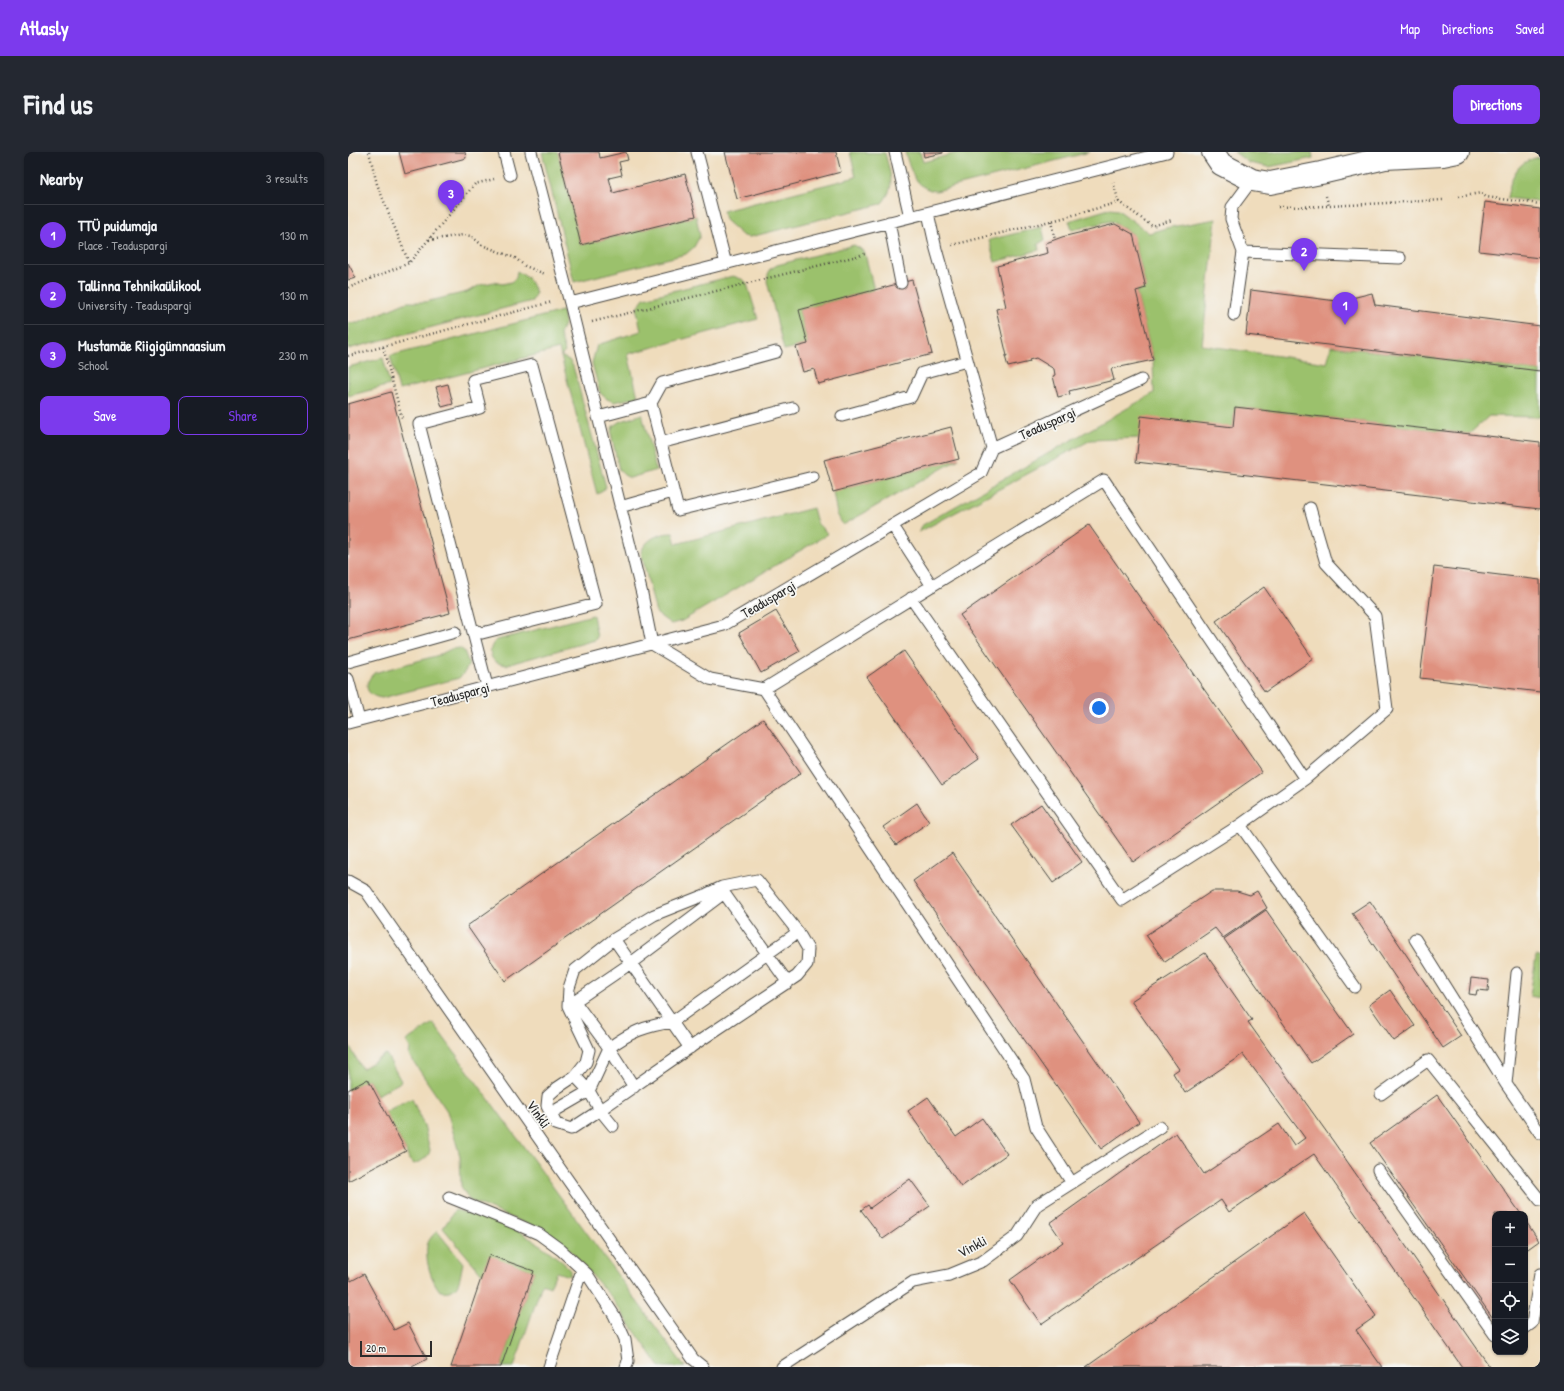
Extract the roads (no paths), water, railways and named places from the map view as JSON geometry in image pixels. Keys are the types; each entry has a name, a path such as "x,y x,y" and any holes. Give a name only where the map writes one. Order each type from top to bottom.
{"street":[{"path":"1213,152 1221,164 1252,180 1270,183 1385,158 1443,155 1458,152"}],"lane":[{"path":"504,152 510,175"},
{"path":"531,152 576,326 642,594 652,644 710,679 764,688 1104,480 1305,778"},
{"path":"697,152 726,264"},
{"path":"895,152 910,217"},
{"path":"570,304 1167,152"},
{"path":"1234,315 1243,252 1231,219 1232,207 1252,180"},
{"path":"928,212 936,249 992,448"},
{"path":"890,222 901,283"},
{"path":"1243,252 1400,258"},
{"path":"776,352 662,383 650,404 678,510 813,477"},
{"path":"842,416 911,397 922,373 967,361"},
{"path":"473,630 482,633 596,604 532,365 473,380 480,408 419,424 487,686"},
{"name":"Teaduspargi","path":"353,721 724,625 981,473 992,448 1141,380"},
{"path":"598,417 650,404"},
{"path":"660,443 793,408"},
{"path":"620,507 673,492"},
{"path":"911,598 1122,900 1240,825 1305,778 1387,709 1375,616 1326,564 1310,508"},
{"path":"893,526 932,586"},
{"path":"348,662 455,632"},
{"path":"348,679 353,721"},
{"path":"764,688 1024,1079 1036,1127 1072,1183"},
{"path":"1240,825 1355,987"},
{"path":"757,880 798,932 808,950 808,964 798,976 571,1129 556,1124 547,1106 548,1096 575,1076 586,1062 589,1050 571,1004 569,988 575,970 614,938 654,915 722,887 757,880"},
{"name":"Vinkli","path":"348,881 366,892 693,1360 703,1367"},
{"path":"707,894 724,892"},
{"path":"724,892 788,983"},
{"path":"571,1004 631,963 724,892"},
{"path":"551,1113 589,1091 609,1048 633,1032 654,1025 672,1022 768,955 798,932"},
{"path":"614,938 690,1048"},
{"path":"1415,939 1506,1084 1540,1133"},
{"path":"1506,1084 1517,972"},
{"path":"571,1004 609,1048 634,1087"},
{"path":"1381,1094 1428,1060 1540,1200"},
{"path":"575,1076 589,1091 600,1110 612,1126"},
{"name":"Vinkli","path":"782,1367 913,1282 949,1275 983,1261 1017,1236 1037,1205 1160,1127"},
{"path":"1378,1170 1492,1331"},
{"path":"450,1197 539,1234 562,1250 587,1274 614,1314 625,1339 628,1361 626,1367"},
{"path":"549,1367 582,1270"},
{"path":"1528,1326 1532,1323 1540,1274"}],"place":[{"name":"Mustamäe Riigigümnaasium","path":"451,213"},
{"name":"Tallinna Tehnikaülikool","path":"1304,271"},
{"name":"TTÜ puidumaja","path":"1345,325"}]}
